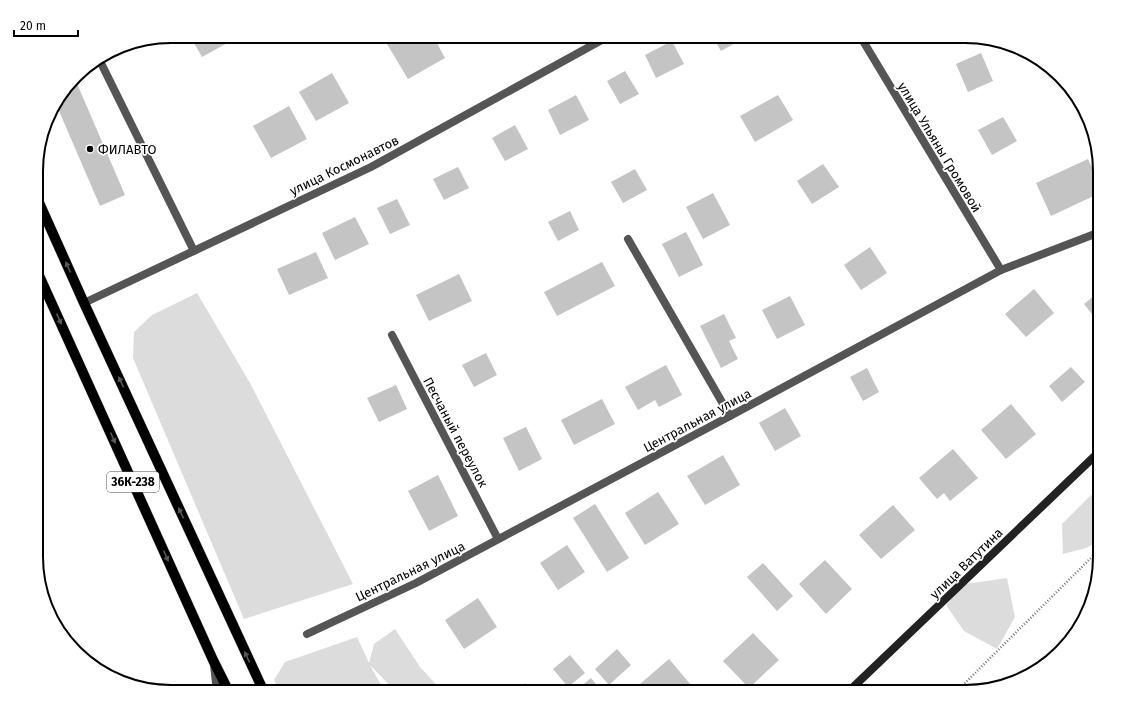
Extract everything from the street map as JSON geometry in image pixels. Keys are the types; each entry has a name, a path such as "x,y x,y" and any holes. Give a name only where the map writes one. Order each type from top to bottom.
{"main road":[{"path":"43,211 261,685"},
{"name":"36К-238","path":"43,284 226,685"},
{"name":"улица Ватутина","path":"855,685 1093,458"}],"street":[{"name":"улица Космонавтов","path":"84,303 371,167 595,43"},
{"name":"улица Ульяны Громовой","path":"864,43 1001,270"},
{"path":"101,64 194,251"},
{"name":"Центральная улица","path":"307,634 416,583 1001,270 1093,235"},
{"path":"628,239 730,416"},
{"name":"Песчаный переулок","path":"392,335 498,539"},
{"path":"214,660 216,685"}],"path":[{"path":"963,685 1093,557"}],"shaded area":[{"path":"197,293 250,383 353,584 244,619 133,358 134,332 152,315"},
{"path":"1093,493 1093,544 1086,548 1063,554 1062,524"},
{"path":"1007,578 1015,617 997,649 964,631 946,605 965,584"},
{"path":"395,629 420,667 437,685 389,685 370,665 381,685 276,685 274,680 285,662 357,637 369,663 374,644"}],"building":[{"path":"194,43 227,43 202,57"},
{"path":"437,43 445,58 408,79 387,44"},
{"path":"668,43 673,43 684,64 656,78 645,55"},
{"path":"716,43 735,43 721,51"},
{"path":"981,53 993,81 968,92 956,64"},
{"path":"625,71 639,94 620,104 607,81"},
{"path":"332,73 349,103 316,121 299,92"},
{"name":"ФИЛАВТО","path":"78,85 125,195 100,206 59,110 70,93"},
{"path":"576,95 589,120 560,135 548,110"},
{"path":"778,95 793,120 755,142 740,116"},
{"path":"289,106 307,139 271,158 253,126"},
{"path":"1003,117 1017,141 992,155 978,130"},
{"path":"515,125 528,149 505,161 492,138"},
{"path":"1088,159 1093,170 1093,196 1051,216 1036,183"},
{"path":"823,164 839,187 812,204 797,181"},
{"path":"458,167 469,188 444,200 433,179"},
{"path":"635,169 647,190 623,203 611,182"},
{"path":"713,193 730,225 703,239 686,207"},
{"path":"397,199 410,225 390,234 377,208"},
{"path":"570,211 579,230 558,241 548,222"},
{"path":"355,217 369,244 335,260 322,233"},
{"path":"686,232 703,265 679,277 662,244"},
{"path":"870,247 887,273 861,290 844,265"},
{"path":"316,252 328,278 289,295 277,269"},
{"path":"602,262 615,286 557,316 544,292"},
{"path":"459,274 472,301 429,321 416,295"},
{"path":"1034,289 1054,313 1026,337 1005,314"},
{"path":"790,296 805,325 777,339 762,310"},
{"path":"1093,297 1093,315 1084,304"},
{"path":"724,314 736,338 729,341 738,359 721,368 700,326"},
{"path":"486,353 497,375 474,387 462,365"},
{"path":"666,365 682,395 659,407 655,400 638,410 625,387"},
{"path":"1071,367 1085,382 1062,402 1049,386"},
{"path":"867,368 879,392 863,401 850,377"},
{"path":"396,385 407,409 379,422 367,398"},
{"path":"602,399 615,424 574,445 561,420"},
{"path":"1011,404 1036,434 1006,459 981,430"},
{"path":"785,408 801,436 775,451 759,423"},
{"path":"526,427 542,459 519,471 503,438"},
{"path":"953,449 978,478 950,501 944,493 937,499 919,478"},
{"path":"723,455 740,485 705,505 687,476"},
{"path":"438,475 458,516 429,531 408,491"},
{"path":"658,492 679,524 645,545 625,513"},
{"path":"595,504 629,558 607,572 573,518"},
{"path":"893,505 915,530 881,559 859,535"},
{"path":"567,545 585,572 558,590 540,563"},
{"path":"825,560 852,589 826,614 799,584"},
{"path":"763,563 793,596 777,611 747,577"},
{"path":"478,598 497,627 464,649 445,620"},
{"path":"753,633 779,660 752,685 746,685 723,661"},
{"path":"617,649 631,665 609,685 595,669"},
{"path":"570,655 585,673 570,685 566,685 553,669"},
{"path":"669,659 691,685 639,685"},
{"path":"591,678 596,685 582,685"}],"place":[{"name":"ФИЛАВТО","path":"90,149"}]}
